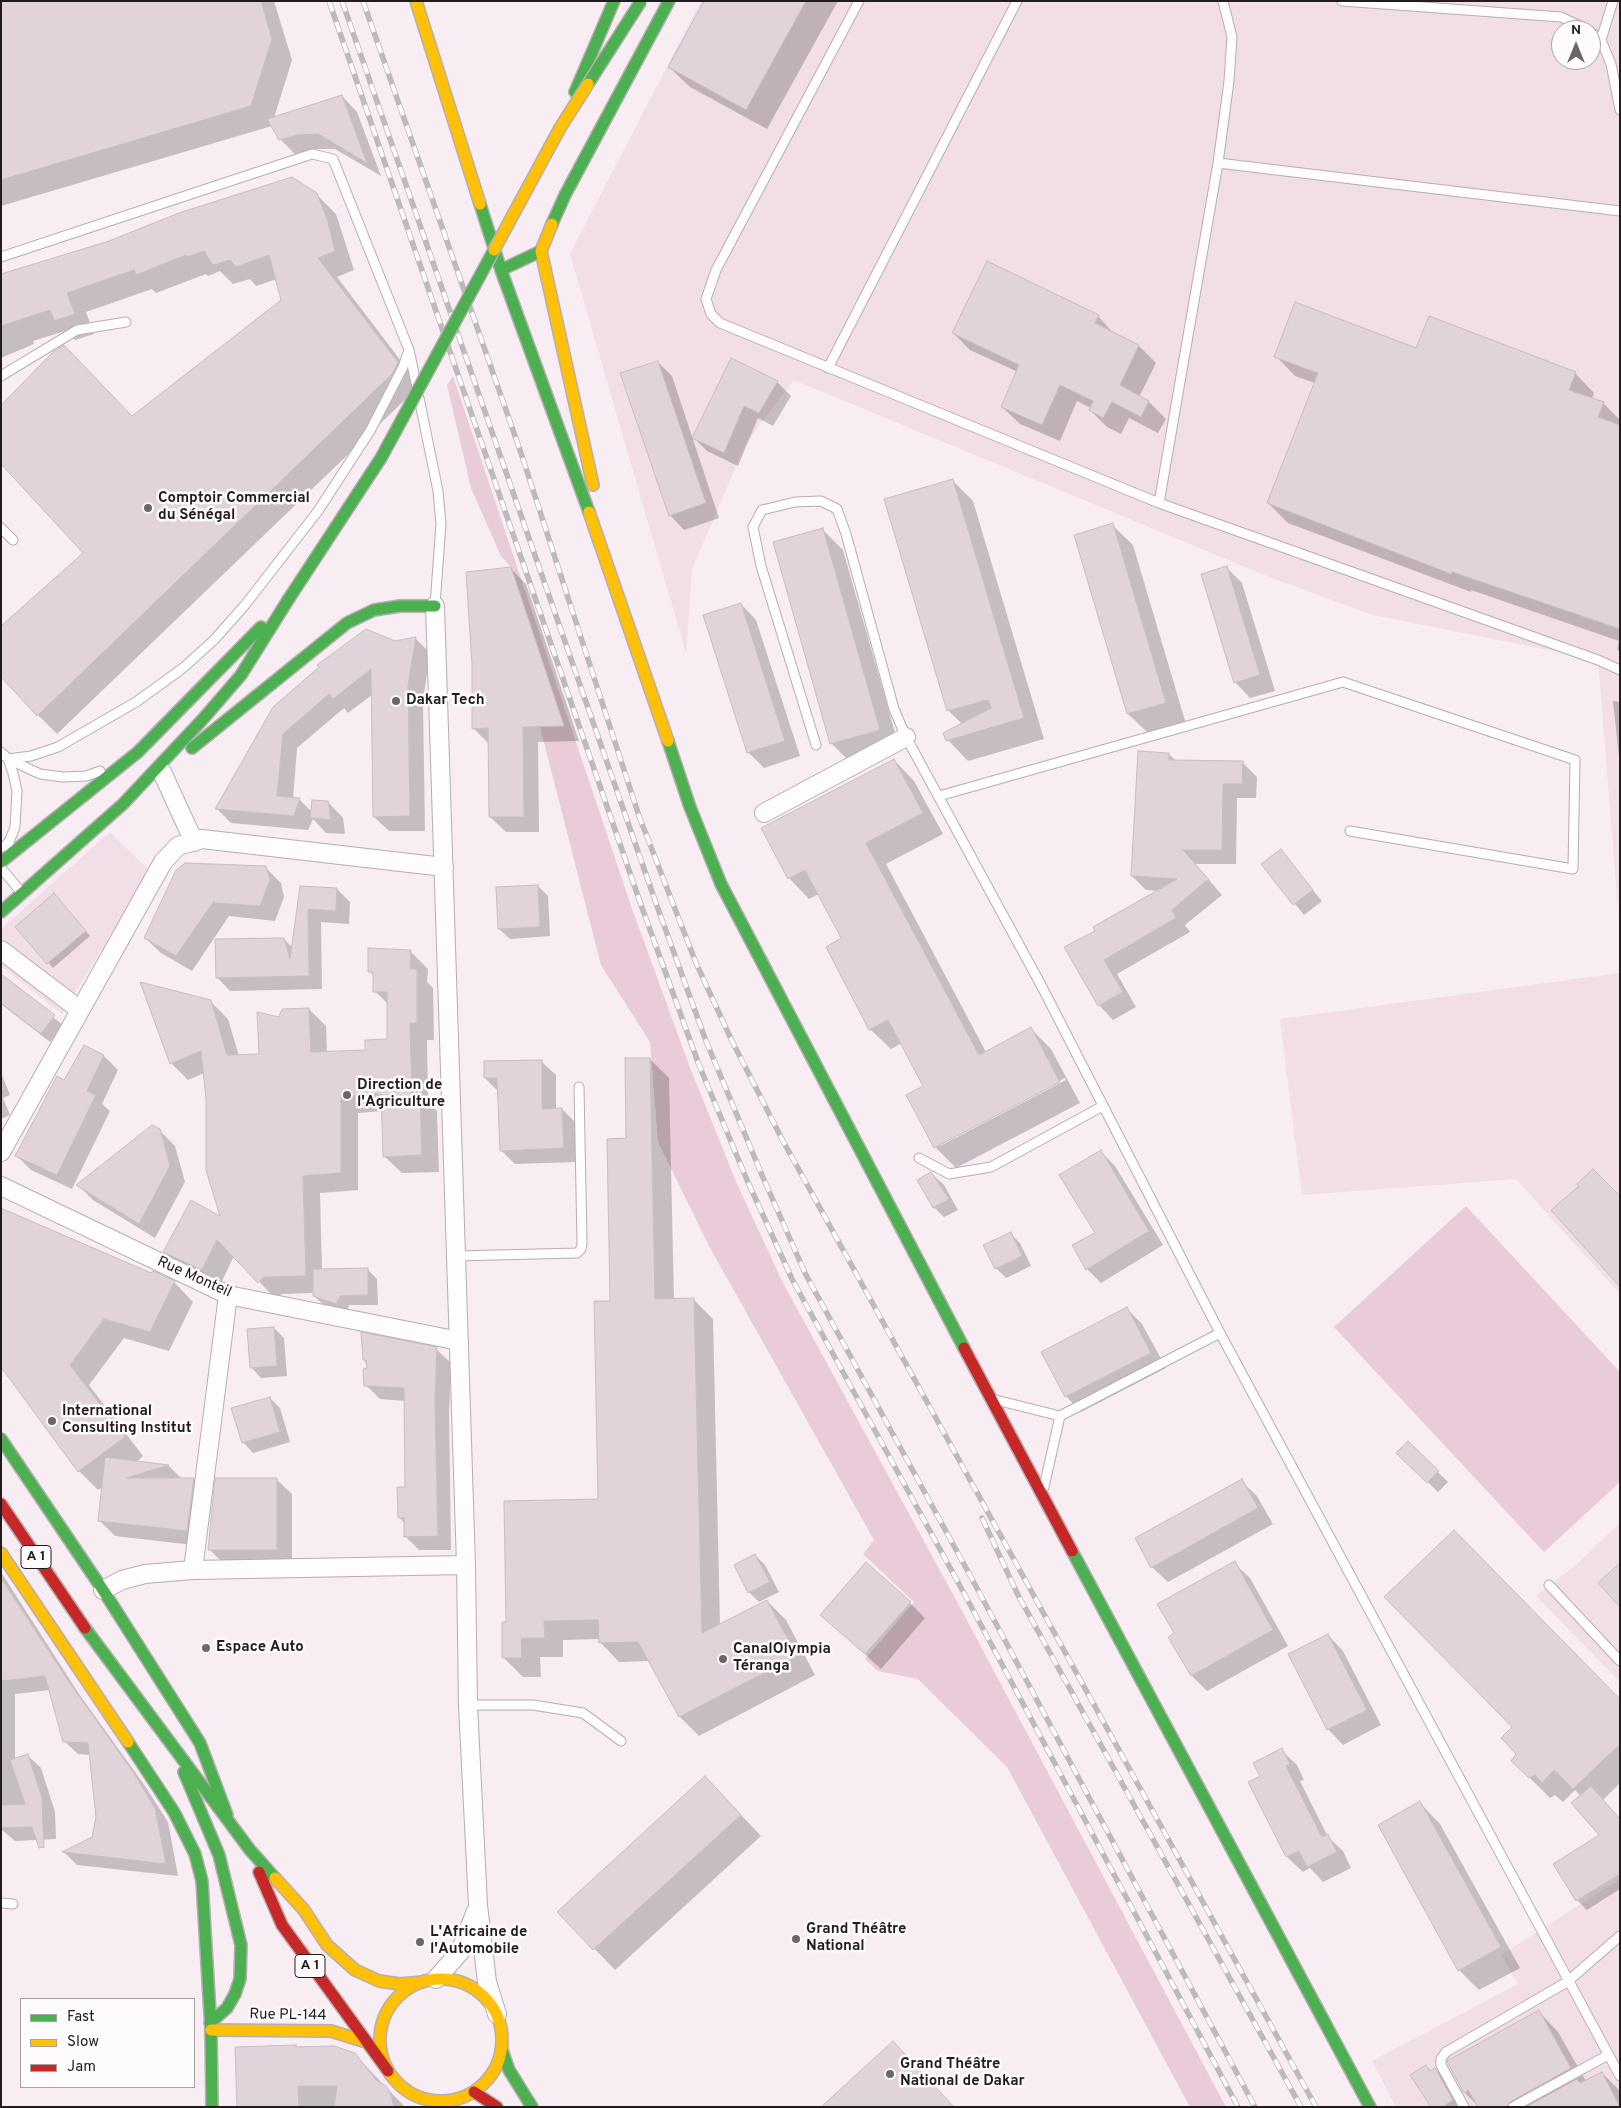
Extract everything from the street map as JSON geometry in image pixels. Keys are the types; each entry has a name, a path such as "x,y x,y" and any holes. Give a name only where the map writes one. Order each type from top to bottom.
{"main road":[{"path":"416,1 501,270 606,559 690,807 721,884 991,1399 1370,2107"},
{"path":"560,128 614,1"},
{"path":"123,804 242,675 288,600 381,458 560,128 641,1"},
{"path":"606,559 594,494 541,251 564,195 669,1"},
{"path":"501,270 541,251"},
{"path":"1,862 138,752 288,600"},
{"path":"1,912 123,804 347,623 374,610 400,606 435,606"},
{"path":"1,1439 103,1590 200,1743 216,1781 229,1824"},
{"name":"A 1","path":"1,1504 72,1610 167,1741 250,1850 304,1910 327,1945 344,1962 379,1980 400,1984 430,1981"},
{"path":"1,1553 101,1704 144,1764 174,1812 195,1854 202,1881 211,2026 212,2107"},
{"path":"180,1758 219,1855 232,1897 241,1945 240,1979 235,1994 227,2008 211,2026"},
{"name":"A 1","path":"250,1850 282,1925 363,2041 388,2071"},
{"path":"414,2107 388,2071 380,2045 384,2018 400,1995 430,1981 448,1979 472,1987 490,2003 497,2014 501,2026 502,2050 509,2070 532,2107"},
{"name":"Rue PL-144","path":"211,2026 331,2031 363,2041"},
{"path":"397,2082 418,2097 431,2100 444,2101 472,2093 493,2073 502,2050"},
{"path":"470,2107 472,2093"},
{"path":"472,2093 496,2107"}],"street":[{"path":"435,606 466,1566 468,1705 478,1905 487,1982 497,2014"},
{"path":"764,813 906,737"},
{"path":"162,772 194,842"},
{"path":"1,1152 163,862 178,846 202,839 444,866"},
{"path":"1,950 80,1010"},
{"name":"Rue Monteil","path":"1,1186 228,1295 459,1341"},
{"path":"193,1570 228,1295"},
{"path":"103,1590 122,1580 145,1574 193,1570 466,1566"},
{"path":"430,1981 460,1952 478,1905"}],"lane":[{"path":"859,1 716,270 706,299 711,314 720,323 1159,503 1598,660 1620,670"},
{"path":"828,368 1016,1"},
{"path":"1159,503 1218,163 1232,38 1224,1"},
{"path":"1342,1 1561,17 1567,20"},
{"path":"1613,1 1601,40 1611,64 1620,110"},
{"path":"1,257 312,154 334,159 409,350 439,499 442,524 435,606"},
{"path":"1218,163 1620,211"},
{"path":"1,376 77,330 126,322"},
{"path":"4,756 31,756 58,747 136,702 183,668 214,640 245,605 318,511 370,431 403,367 409,350"},
{"path":"816,745 761,566 753,526 762,510 794,502 821,501 837,509 846,534 894,709 906,737 1041,985 1220,1333 1567,1982 1620,2076"},
{"path":"1,528 13,540"},
{"path":"939,796 1343,682 1576,760 1573,869 1350,831"},
{"path":"4,756 40,774 63,778 86,776 112,767 138,752"},
{"path":"1,849 9,842 15,827 17,791 4,756"},
{"path":"1,868 22,894"},
{"path":"456,1256 577,1253 581,1249 579,1087"},
{"path":"919,1158 949,1174 991,1167 1103,1106"},
{"path":"991,1399 1060,1416 1220,1333"},
{"path":"1042,1495 1060,1416"},
{"path":"1550,1585 1620,1661"},
{"path":"468,1705 533,1705 583,1713 621,1741"},
{"path":"1,1903 12,1904"},
{"path":"1464,2107 1441,2065 1441,2059 1446,2052 1567,1982 1620,1936"},
{"path":"1512,2107 1608,2054"}],"shaded area":[{"path":"701,1 1620,1 1620,932 1598,660 1373,615 1272,578 794,380 746,443 692,569 686,653 570,254"},
{"path":"453,376 630,903 689,1065 737,1184 782,1281 955,1598 1226,2107 1190,2107 1007,1767 918,1679 878,1671 865,1659 914,1602 863,1554 874,1540 709,1246 658,1142 650,1042 601,965 540,727 564,726 511,567 501,556 471,488 447,385"},
{"path":"110,832 150,871 62,1014 1,966 1,929"},
{"path":"1620,973 1620,1294 1516,1179 1302,1195 1280,1019"},
{"path":"1466,1206 1620,1372 1620,1482 1544,1552 1334,1327"},
{"path":"1620,1523 1620,1682 1536,1596 1577,1564"},
{"path":"1620,1879 1620,2107 1396,2107 1372,2061 1518,1984 1501,1955"}],"building":[{"path":"1,1 261,1 272,39 251,106 1,180"},
{"path":"704,1 806,1 746,110 668,67"},
{"path":"342,95 367,163 318,134 298,135 279,140 267,119"},
{"name":"Comptoir Commercial du Sénégal","path":"292,177 317,193 328,222 335,251 318,258 398,362 397,365 392,374 37,716 1,677 1,626 83,553 1,464 1,405 53,352 64,345 132,416 281,300 269,255 236,267 230,260 213,265 204,251 187,257 186,255 136,275 134,270 67,293 75,314 54,321 50,310 1,326 1,274 109,241 179,213"},
{"path":"987,261 1099,315 1095,323 1139,345 1120,385 1149,401 1141,417 1112,402 1103,418 1089,410 1093,401 1060,385 1042,425 1001,407 1019,365 952,333"},
{"path":"1295,302 1416,348 1429,316 1576,372 1569,390 1604,402 1598,417 1620,425 1620,629 1452,572 1451,574 1267,503 1318,373 1274,357"},
{"path":"731,358 778,381 759,413 744,406 724,453 692,438"},
{"path":"658,361 706,503 669,516 620,373"},
{"path":"953,479 1024,718 946,741 943,733 991,708 988,700 947,711 884,499"},
{"path":"1113,523 1166,703 1127,714 1074,535"},
{"path":"823,528 880,730 830,744 773,542"},
{"path":"1227,566 1260,675 1234,683 1201,574"},
{"path":"511,567 564,726 523,727 524,817 489,817 488,728 472,729 472,665 466,572"},
{"path":"741,603 785,741 747,753 703,615"},
{"path":"366,629 395,641 416,637 408,685 410,816 373,817 371,669 333,699 329,694 283,734 277,796 300,798 294,816 215,809 273,707 319,667 317,665"},
{"path":"1138,751 1169,753 1169,760 1243,761 1242,784 1223,784 1222,850 1183,850 1210,881 1206,881 1172,910 1176,918 1104,960 1123,992 1098,1006 1064,947 1095,931 1093,927 1177,879 1131,876"},
{"path":"894,759 923,813 866,843 979,1055 1031,1027 1060,1082 934,1148 906,1095 923,1086 888,1020 869,1030 826,947 841,938 805,870 788,879 761,828"},
{"path":"312,800 328,801 331,820 310,818"},
{"path":"1281,849 1313,890 1293,905 1261,864"},
{"path":"185,863 266,866 270,880 260,906 214,903 214,901 176,956 144,938 176,870"},
{"path":"538,885 540,927 498,929 496,887"},
{"path":"300,886 337,888 336,911 308,909 309,976 216,978 215,939 284,938 290,959"},
{"path":"54,893 86,931 47,964 15,927"},
{"path":"368,948 411,950 410,969 417,969 417,1023 410,1023 412,1093 420,1093 422,1155 383,1157 381,1094 341,1096 341,1173 303,1176 306,1276 264,1277 258,1283 217,1240 202,1270 163,1252 191,1200 220,1216 206,1170 206,1099 201,1051 170,1064 140,982 211,1000 227,1055 259,1054 257,1012 279,1017 282,1009 309,1008 311,1052 365,1050 365,1040 387,1039 387,992 373,992 373,972 368,972"},
{"path":"1,974 55,1015 41,1034 1,1003"},
{"path":"84,1045 104,1055 87,1091 96,1095 57,1175 15,1156 57,1076 64,1080"},
{"path":"625,1058 650,1058 655,1299 694,1298 702,1633 767,1600 797,1656 679,1717 638,1642 599,1643 598,1620 544,1621 545,1638 521,1638 522,1658 502,1658 502,1622 506,1622 504,1501 598,1499 594,1301 610,1301 607,1139 626,1138"},
{"path":"542,1060 542,1109 562,1108 564,1148 500,1151 497,1078 484,1078 484,1061"},
{"path":"152,1125 160,1129 170,1166 139,1224 76,1185"},
{"path":"1101,1150 1149,1231 1086,1270 1072,1245 1095,1233 1059,1175"},
{"path":"1593,1169 1620,1196 1620,1287 1551,1210 1579,1186 1577,1184"},
{"path":"931,1172 949,1199 933,1208 917,1180"},
{"path":"1,1208 151,1273 153,1271 175,1281 150,1332 104,1319 70,1365 125,1437 78,1472 1,1367"},
{"path":"1011,1232 1022,1256 995,1269 983,1245"},
{"path":"368,1268 368,1295 340,1296 336,1304 313,1296 313,1269"},
{"path":"1127,1307 1151,1353 1065,1397 1041,1352"},
{"path":"274,1327 277,1366 250,1368 247,1329"},
{"path":"361,1332 437,1347 435,1400 438,1536 404,1537 404,1518 398,1518 397,1487 405,1487 404,1388 364,1386 363,1369 367,1368 366,1360 363,1360"},
{"path":"270,1397 280,1432 242,1443 231,1408"},
{"path":"1408,1441 1439,1471 1427,1483 1396,1453"},
{"path":"105,1457 169,1465 126,1478 194,1478 187,1531 98,1521"},
{"path":"215,1478 277,1478 277,1550 208,1550"},
{"path":"1242,1479 1258,1508 1151,1568 1135,1538"},
{"path":"1454,1530 1620,1699 1620,1744 1573,1789 1554,1770 1542,1783 1535,1775 1529,1778 1511,1761 1516,1754 1501,1738 1512,1727 1384,1597"},
{"path":"755,1554 770,1582 748,1593 734,1565"},
{"path":"1235,1561 1273,1630 1191,1676 1168,1637 1174,1633 1157,1604"},
{"path":"866,1562 911,1602 865,1654 820,1615"},
{"path":"1620,1563 1620,1607 1598,1583"},
{"path":"1,1578 67,1679 133,1772 155,1808 166,1864 62,1852 92,1837 96,1817 88,1743 63,1742 45,1676 1,1681"},
{"path":"1328,1634 1367,1710 1327,1730 1288,1654"},
{"path":"1282,1748 1290,1764 1286,1766 1322,1837 1328,1834 1337,1852 1307,1867 1299,1851 1286,1857 1248,1782 1260,1776 1253,1763"},
{"path":"28,1754 42,1798 44,1847 39,1848 32,1827 1,1828 1,1805 25,1804 10,1760"},
{"path":"705,1776 741,1815 593,1950 557,1912"},
{"path":"1591,1786 1620,1819 1620,1874 1576,1901 1553,1864 1599,1835 1571,1803"},
{"path":"1420,1801 1501,1947 1458,1971 1378,1825"},
{"path":"1539,2010 1571,2068 1510,2102 1507,2107 1478,2107 1468,2090 1464,2093 1447,2061"},
{"name":"Grand Théâtre National de Dakar","path":"893,2041 954,2107 821,2107"},
{"path":"296,2045 296,2047 334,2046 355,2053 376,2080 386,2086 390,2092 394,2107 334,2107 337,2086 298,2086 299,2107 237,2107 235,2047"},
{"path":"1426,2065 1430,2071 1435,2068 1453,2100 1443,2107 1431,2107 1410,2075"},
{"path":"1602,2072 1620,2107 1526,2107 1577,2079 1580,2083"}],"railway":[{"path":"329,1 640,902 699,1065 747,1180 792,1279 965,1595 1238,2107"},
{"path":"342,1 657,906 706,1041 762,1175 805,1273 972,1579 1255,2107"},
{"path":"363,1 521,453 639,816 696,963 732,1041 783,1141 1316,2107"},
{"path":"982,1518 1018,1595 1301,2107"}],"traffic: fast":[{"path":"575,92 614,1"},
{"path":"588,84 641,1"},
{"path":"552,224 565,195 669,1"},
{"path":"480,204 501,270 589,512"},
{"path":"288,600 381,458 494,250"},
{"path":"501,270 541,251"},
{"path":"1,912 123,804 203,719 241,675 288,600"},
{"path":"192,748 347,623 374,610 400,606 435,606"},
{"path":"1,862 138,752 261,627"},
{"path":"668,741 690,807 721,884 964,1348"},
{"path":"1,1439 103,1590 200,1743 227,1815"},
{"path":"1072,1551 1370,2107"},
{"path":"85,1628 250,1850 275,1878"},
{"path":"128,1742 174,1812 195,1854 202,1881 211,2030 212,2107"},
{"path":"184,1772 219,1855 241,1945 240,1979 235,1994 227,2008 210,2023"},
{"path":"502,2050 509,2070 532,2107"}],"traffic: slow":[{"path":"416,1 480,204"},
{"path":"494,250 560,128 588,84"},
{"path":"552,224 541,251 593,485"},
{"path":"589,512 668,741"},
{"path":"1,1553 128,1742"},
{"path":"275,1878 304,1910 327,1945 355,1970 379,1981 400,1984 423,1982"},
{"path":"441,1979 453,1980 464,1984 475,1989 484,1997 492,2006 497,2017 501,2028 502,2040 501,2052 497,2063 492,2074 484,2083 475,2091 464,2096 453,2100 441,2101 429,2100 418,2096 407,2091 398,2083 390,2074 385,2063 381,2052 380,2040 381,2028 385,2017 390,2006 398,1997 407,1989 418,1984 429,1980 441,1979"},
{"path":"211,2030 331,2031 363,2041"}],"traffic: jam":[{"path":"964,1348 1072,1551"},
{"path":"1,1504 85,1628"},
{"path":"259,1872 282,1925 388,2071"},
{"path":"474,2092 497,2107"}],"place":[{"name":"Comptoir Commercial du Sénégal","path":"148,508"},
{"name":"Dakar Tech","path":"396,701"},
{"name":"Direction de l'Agriculture","path":"347,1095"},
{"name":"International Consulting Institut","path":"52,1421"},
{"name":"Espace Auto","path":"206,1648"},
{"name":"CanalOlympia Téranga","path":"723,1659"},
{"name":"Grand Théâtre National","path":"796,1939"},
{"name":"L'Africaine de l'Automobile","path":"420,1942"},
{"name":"Grand Théâtre National de Dakar","path":"890,2074"}]}
